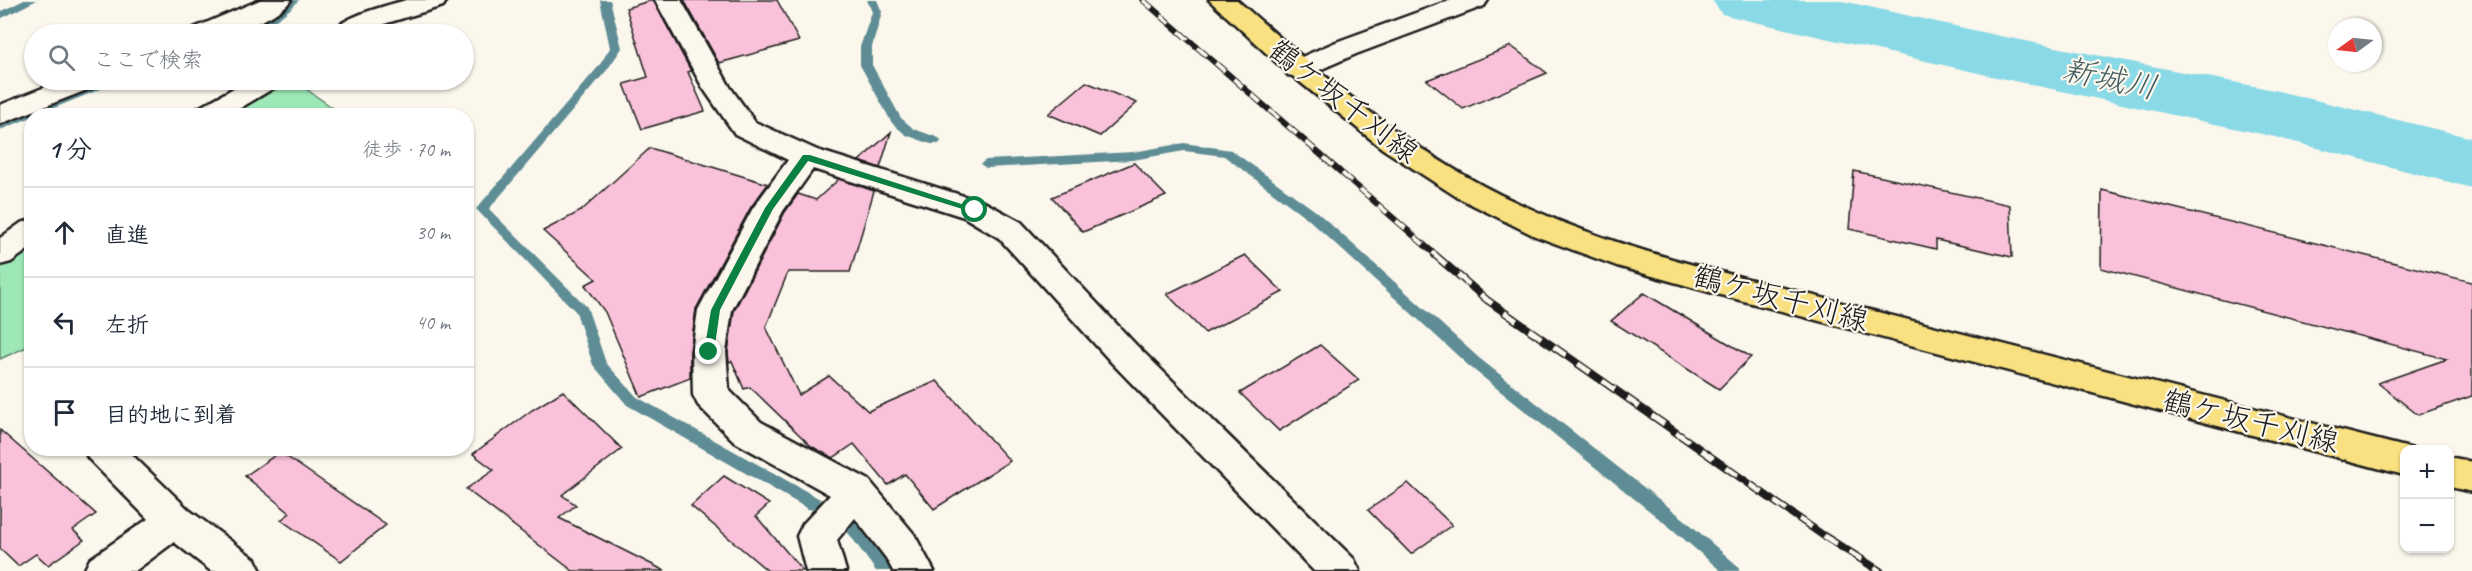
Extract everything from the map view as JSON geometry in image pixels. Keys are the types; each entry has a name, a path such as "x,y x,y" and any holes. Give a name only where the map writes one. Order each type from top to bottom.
{"main road":[{"name":"鶴ケ坂千刈線","path":"1222,0 1298,69 1434,172 1508,211 1591,247 2049,370 2400,459"},
{"path":"2454,473 2472,477"}],"street":[{"path":"229,24 261,11 278,0"},
{"path":"364,24 378,17 434,0"},
{"path":"668,0 717,88 745,128 806,158 975,210 1010,230 1124,354 1340,571"},
{"path":"1298,69 1346,48 1471,2"},
{"path":"0,115 62,90"},
{"path":"219,108 250,90"},
{"path":"806,158 769,208 716,310 709,352 711,395 748,432 856,491 900,546 914,571"},
{"path":"0,254 24,237"},
{"path":"109,456 175,520 241,571"},
{"path":"826,571 817,536 856,491"},
{"path":"104,571 175,520"}],"green space":[{"path":"266,90 307,90 333,108 233,108"},
{"path":"24,244 24,348 0,359 0,262"}],"building":[{"path":"653,0 691,71 688,72 705,111 642,129 624,84 648,77 626,8"},
{"path":"684,0 777,0 799,41 719,63"},
{"path":"1511,46 1547,73 1463,109 1427,80"},
{"path":"1086,82 1137,103 1100,136 1048,114"},
{"path":"891,132 880,168 859,161"},
{"path":"650,148 768,184 751,207 696,309 690,352 690,378 641,397 605,312 585,285 596,279 543,231 581,211"},
{"path":"1134,163 1166,196 1083,232 1052,197"},
{"path":"1854,171 2010,205 2012,257 1936,240 1936,249 1849,229"},
{"path":"839,179 874,191 850,272 788,272 766,327 799,395 829,376 868,411 937,381 1010,461 934,509 905,474 888,485 854,444 833,458 811,446 750,387 744,389 732,361 729,362 728,352 734,311 785,212 798,194 816,200"},
{"path":"2102,190 2472,282 2472,396 2418,415 2378,383 2447,359 2101,268"},
{"path":"1245,255 1283,292 1205,333 1167,294"},
{"path":"1644,293 1751,357 1719,389 1611,321"},
{"path":"1320,345 1359,380 1279,431 1240,393"},
{"path":"563,391 622,449 562,495 576,505 559,518 665,571 573,571 466,489 494,470 474,453 532,410"},
{"path":"0,430 24,451 24,456 30,456 96,514 73,530 84,540 48,565 36,554 18,566 0,549"},
{"path":"274,456 286,456 386,525 341,561 281,520 290,513 245,476"},
{"path":"724,476 769,504 756,516 803,571 768,571 691,506"},
{"path":"1408,483 1452,525 1411,554 1368,510"}],"waterway":[{"path":"0,16 32,0"},
{"path":"257,24 273,18 294,0"},
{"path":"605,0 616,48 603,68 482,209 582,310 600,365 632,401 814,504"},
{"path":"872,0 877,12 866,47 866,65 896,120 910,132 935,141"},
{"name":"新城川","path":"1746,0 2000,57 2274,113 2472,163"},
{"path":"46,108 92,90"},
{"path":"0,126 24,117"},
{"path":"986,164 1133,156 1184,147 1227,153 1312,215 1474,362 1678,524 1732,571"},
{"path":"852,527 885,571"}],"railway":[{"path":"1143,0 1437,256"},
{"path":"1435,255 1487,300 1824,536 1880,571"}],"route":[{"path":"709,352 716,310 769,208 806,158 975,210"}]}
